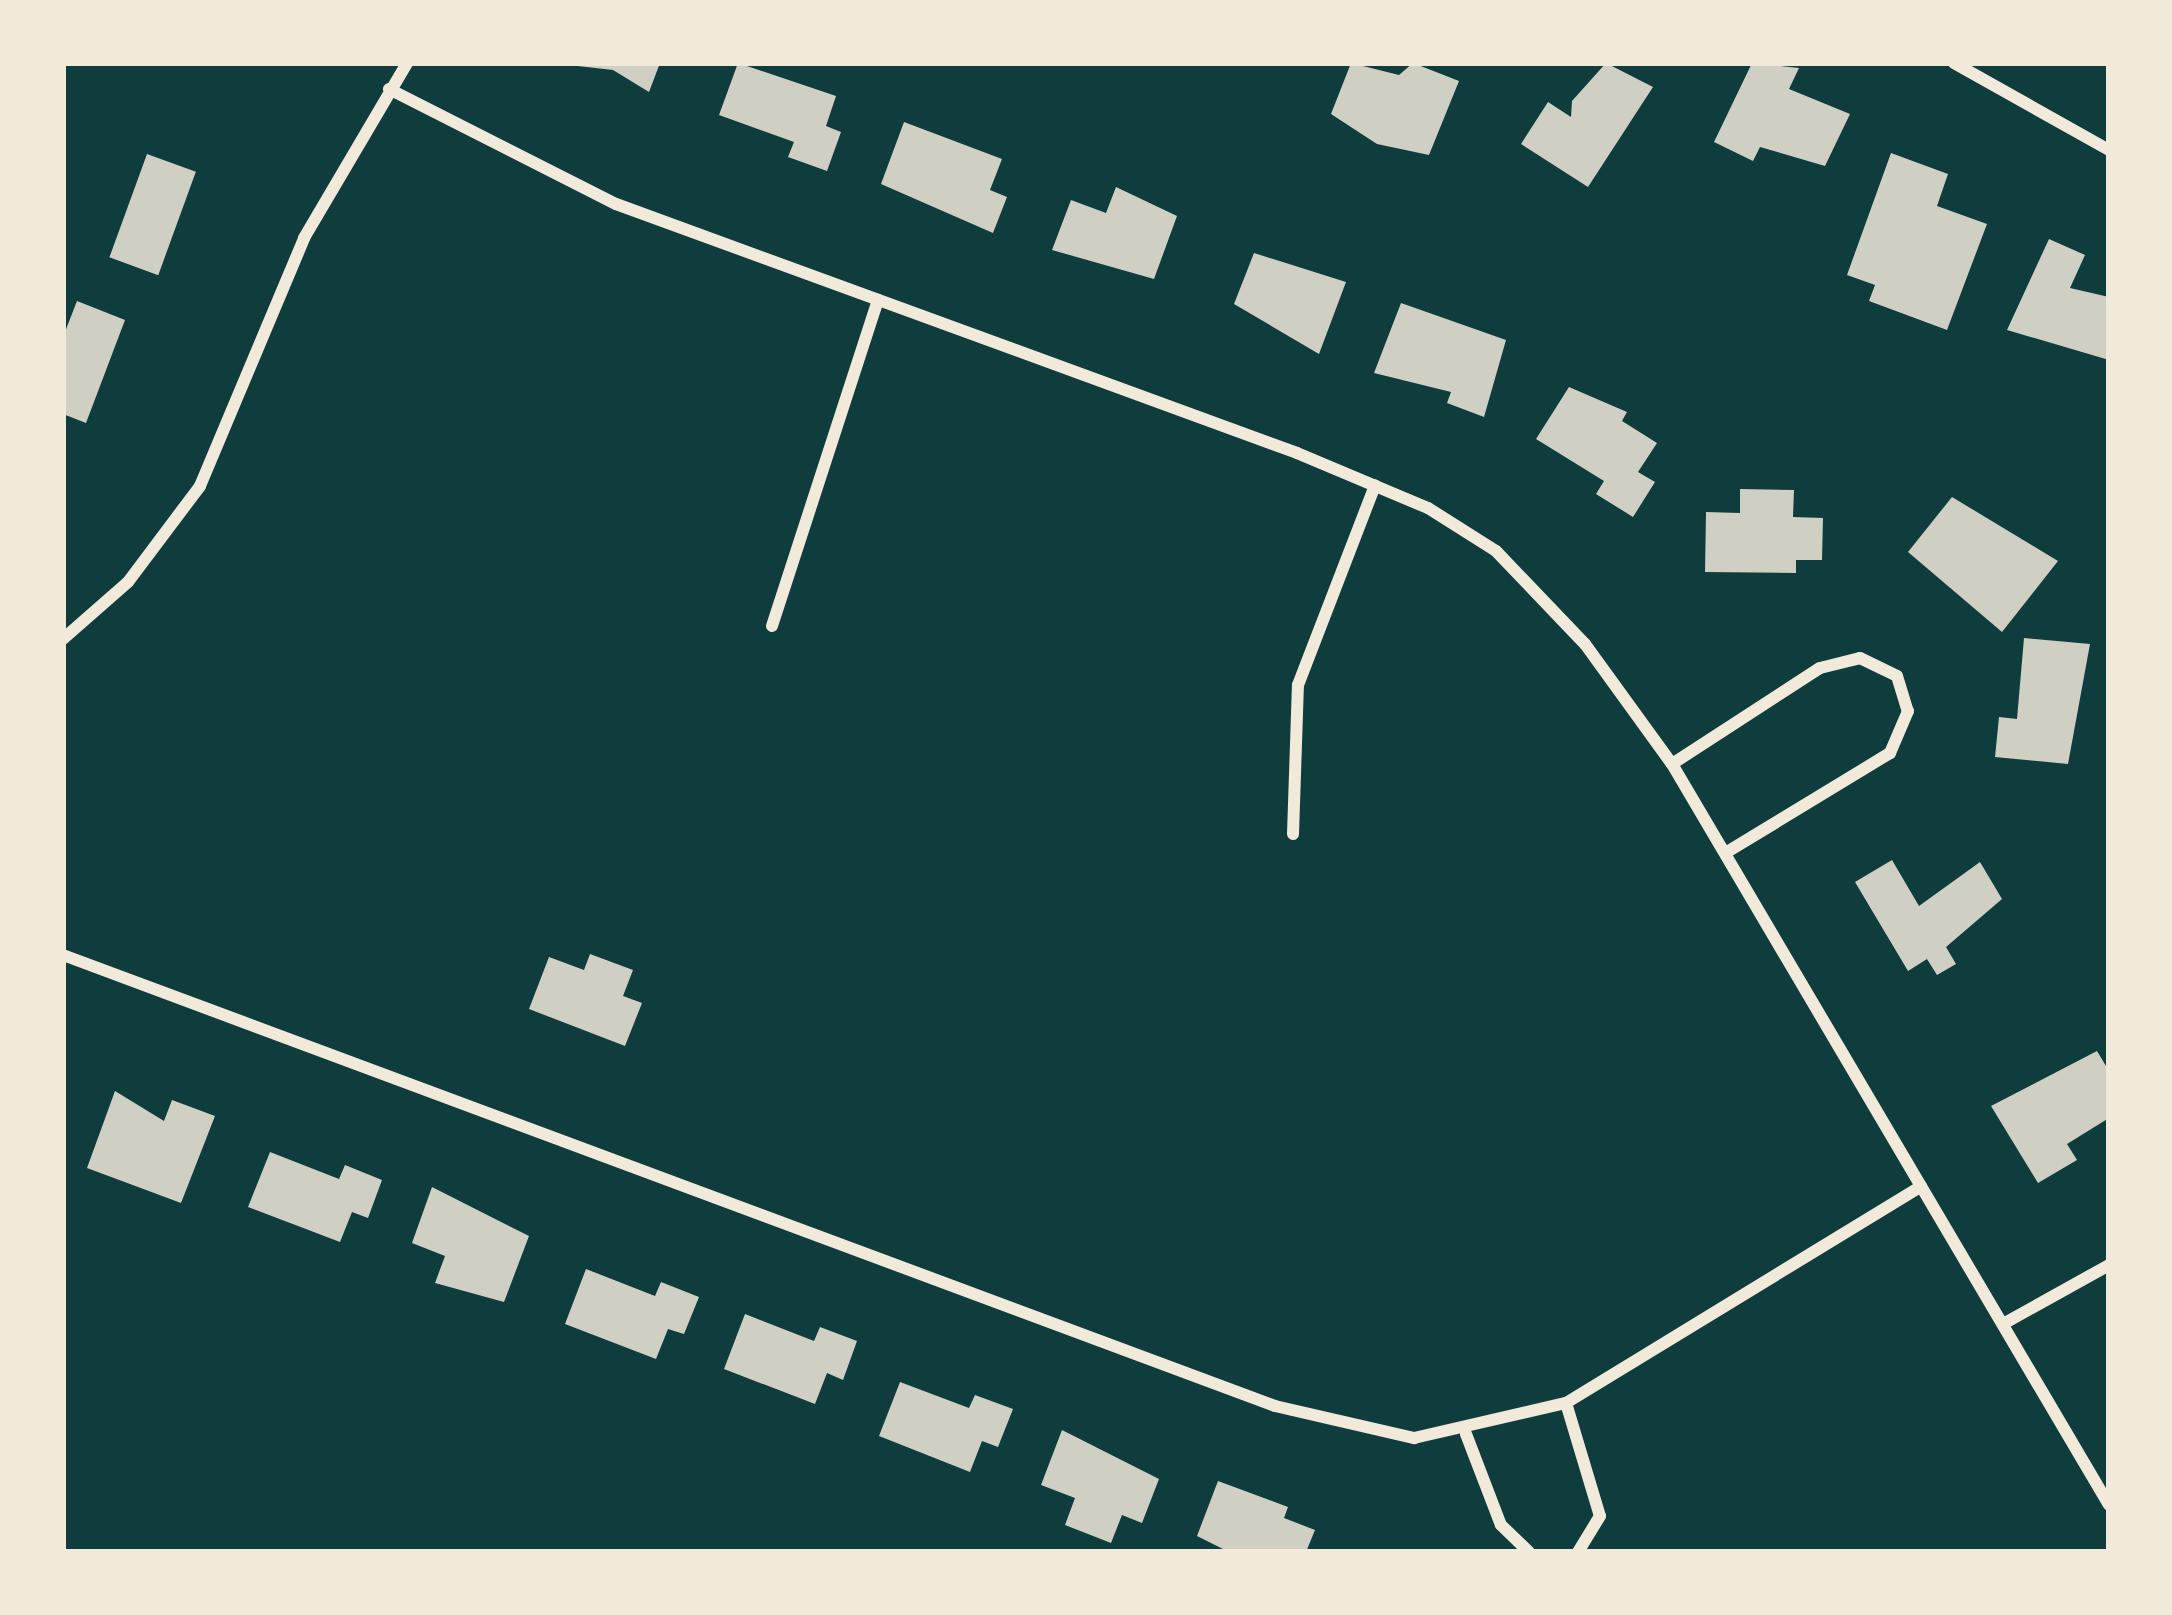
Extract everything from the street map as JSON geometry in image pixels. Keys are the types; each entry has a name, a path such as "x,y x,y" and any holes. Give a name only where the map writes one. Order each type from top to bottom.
{"street":[{"path":"63,638 128,582 200,486 304,238 406,63"},
{"path":"1963,65 2109,150"},
{"path":"389,89 616,204 1375,485 1496,551 1585,644 1672,764 2109,1505"},
{"path":"772,626 878,300"},
{"path":"1293,834 1298,686 1375,485"},
{"path":"1672,764 1820,668 1860,658 1897,676 1908,711 1891,753 1727,852"},
{"path":"63,955 1275,1406 1414,1438 1466,1434 1566,1403 1922,1186"},
{"path":"2002,1324 2109,1265"},
{"path":"1566,1403 1600,1516 1578,1552"},
{"path":"1466,1434 1502,1525 1528,1552"}],"building":[{"path":"660,63 649,92 613,70 560,64"},
{"path":"738,63 836,96 826,126 841,132 827,171 788,157 794,142 719,115"},
{"path":"1351,63 1399,75 1413,63 1459,81 1429,155 1377,144 1331,114"},
{"path":"1606,63 1653,87 1588,187 1521,144 1548,102 1571,117 1572,101"},
{"path":"1752,63 1799,68 1789,89 1850,114 1825,166 1760,147 1753,161 1714,142"},
{"path":"904,122 1002,159 990,190 1007,197 993,233 881,184"},
{"path":"1891,153 1948,174 1937,206 1987,224 1947,330 1869,301 1875,285 1847,275"},
{"path":"147,154 196,172 158,275 109,257"},
{"path":"1116,187 1177,216 1154,279 1052,250 1071,200 1106,213"},
{"path":"2049,239 2085,255 2070,288 2109,297 2109,360 2007,330"},
{"path":"1254,253 1346,282 1319,354 1234,304"},
{"path":"77,301 125,320 86,423 63,414 63,337"},
{"path":"1401,303 1506,340 1484,417 1447,403 1451,392 1374,373"},
{"path":"1569,387 1627,412 1622,421 1657,443 1638,472 1655,482 1633,517 1596,494 1604,481 1536,439"},
{"path":"1740,489 1794,490 1793,517 1823,518 1822,560 1796,560 1796,573 1705,572 1706,512 1740,513"},
{"path":"1952,497 2058,561 2002,632 1908,552"},
{"path":"2024,638 2090,644 2068,764 1995,757 1999,717 2017,719"},
{"path":"1892,860 1919,906 1980,862 2002,899 1946,947 1956,964 1937,975 1927,959 1908,971 1855,882"},
{"path":"590,954 633,970 623,996 642,1003 625,1046 529,1009 549,957 584,970"},
{"path":"2097,1051 2109,1071 2109,1118 2067,1144 2077,1160 2038,1183 1991,1106"},
{"path":"115,1091 164,1121 172,1100 215,1116 181,1203 87,1168"},
{"path":"270,1152 339,1179 345,1165 382,1180 368,1218 352,1212 340,1242 248,1207"},
{"path":"432,1187 529,1236 504,1302 435,1283 445,1256 412,1243"},
{"path":"586,1269 655,1296 661,1282 699,1297 684,1334 668,1329 656,1359 565,1324"},
{"path":"745,1314 814,1341 820,1327 857,1341 843,1380 827,1373 815,1404 724,1369"},
{"path":"900,1382 969,1408 975,1395 1013,1409 998,1447 982,1441 970,1472 879,1436"},
{"path":"1062,1430 1159,1479 1142,1523 1122,1515 1111,1543 1065,1525 1075,1498 1041,1485"},
{"path":"1218,1481 1288,1507 1284,1518 1315,1530 1306,1552 1229,1552 1197,1536"}]}
